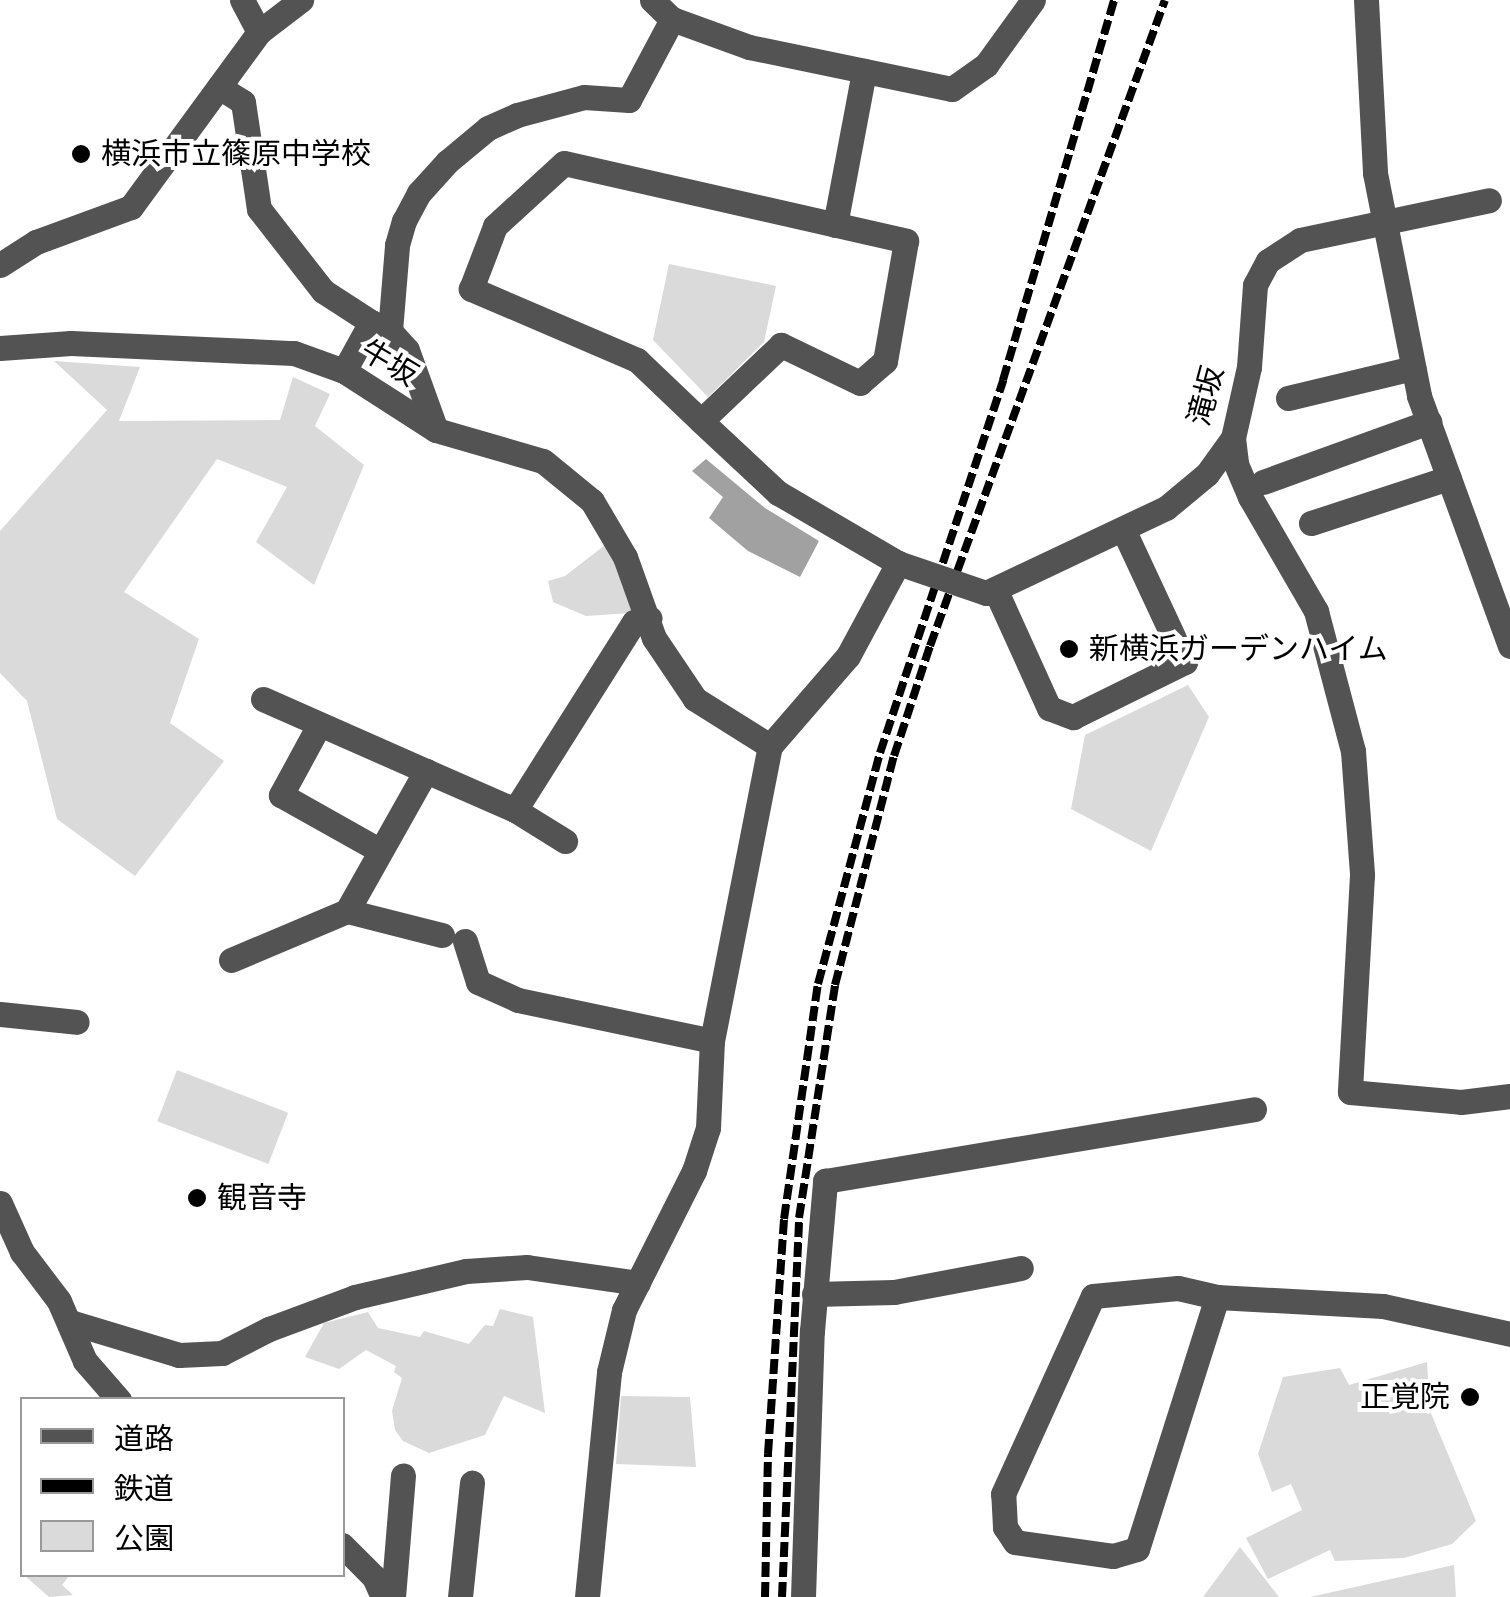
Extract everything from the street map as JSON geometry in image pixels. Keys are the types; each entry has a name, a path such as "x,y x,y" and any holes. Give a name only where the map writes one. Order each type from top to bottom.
{"street":[{"path":"242,0 260,32"},
{"path":"0,266 36,242 131,207 260,32 301,0"},
{"path":"652,0 672,19 748,47 952,89 986,65 1033,0"},
{"path":"1366,0 1382,220 1413,368 1510,644"},
{"path":"344,371 380,326 404,221 428,182 488,128 517,115 584,98 629,100 672,19"},
{"path":"835,225 864,71"},
{"path":"219,87 242,102 259,209 323,291 380,326 407,350 436,430"},
{"path":"702,421 781,345 860,384 885,362 906,241 564,163 495,226 471,289 637,360 778,493 898,563 990,591 1049,708 1073,717 1185,662 1123,528"},
{"name":"滝坂","path":"990,591 1166,508 1207,474 1232,438 1249,367 1255,285 1268,260 1300,240 1489,200"},
{"name":"牛坂","path":"0,348 70,343 294,353 344,371 436,430 543,460 592,502 625,558 650,618 654,638 695,700 770,746"},
{"path":"1288,398 1413,368"},
{"path":"1263,482 1429,422"},
{"path":"1232,438 1236,464 1250,497 1316,611 1353,752 1362,874 1350,1092 1461,1102 1510,1096"},
{"path":"1311,523 1449,478"},
{"path":"587,1597 610,1372 624,1310 694,1171 708,1128 712,1041 770,746 848,656 898,563"},
{"path":"515,810 634,622 650,618"},
{"path":"262,699 515,810 566,841"},
{"path":"319,726 280,795 379,850"},
{"path":"347,912 426,770"},
{"path":"231,960 347,912 453,938 478,982 518,1000 712,1041"},
{"path":"0,1014 77,1022"},
{"path":"804,1597 814,1294 825,1181 1254,1108"},
{"path":"0,1204 22,1252 70,1322 84,1361 116,1397"},
{"path":"70,1322 179,1355 222,1352 270,1329 356,1297 466,1271 528,1267 638,1283"},
{"path":"814,1294 894,1292 1020,1268"},
{"path":"1217,1297 1137,1549 1113,1556 1015,1542 1005,1526 1003,1494 1093,1296 1178,1288 1217,1297 1383,1306 1510,1334"},
{"path":"393,1597 403,1475"},
{"path":"444,1492 472,1489 460,1597"},
{"path":"345,1548 374,1577 383,1597"}],"green space":[{"path":"669,264 776,286 764,342 708,397 653,340"},
{"path":"54,361 140,367 119,421 280,420 293,377 330,394 315,426 364,465 314,585 256,542 287,487 217,459 124,592 199,639 170,723 224,761 135,876 57,819 27,701 0,673 0,531 107,410"},
{"path":"609,542 645,612 586,616 553,602 548,581 565,576"},
{"path":"1188,685 1209,717 1151,851 1071,809 1085,735"},
{"path":"177,1070 288,1113 268,1164 157,1121"},
{"path":"500,1309 533,1317 545,1413 504,1396 485,1435 429,1453 403,1441 395,1430 392,1411 402,1378 394,1372 396,1366 366,1350 339,1369 305,1357 324,1323 368,1312 378,1328 420,1337 424,1331 469,1344 485,1325 493,1326"},
{"path":"1427,1362 1430,1411 1476,1521 1452,1544 1404,1558 1335,1561 1330,1550 1268,1579 1246,1538 1302,1510 1291,1484 1272,1492 1258,1454 1283,1377 1340,1368 1349,1385"},
{"path":"621,1396 690,1397 696,1467 616,1464"},
{"path":"1240,1547 1279,1597 1203,1597"},
{"path":"1454,1565 1456,1597 1310,1597"},
{"path":"26,1577 68,1577 62,1585 73,1595 49,1597"}],"shaded area":[{"path":"706,459 765,508 819,541 800,577 748,551 709,518 723,497 692,471"}],"railway":[{"path":"765,1597 768,1454 784,1219 818,984 880,753 1003,380 1114,0"},
{"path":"782,1597 799,1218 835,985 894,756 930,646 1165,0"}],"place":[{"name":"横浜市立篠原中学校","path":"81,154"},
{"name":"新横浜ガーデンハイム","path":"1069,649"},
{"name":"観音寺","path":"197,1198"},
{"name":"正覚院","path":"1470,1397"}]}
